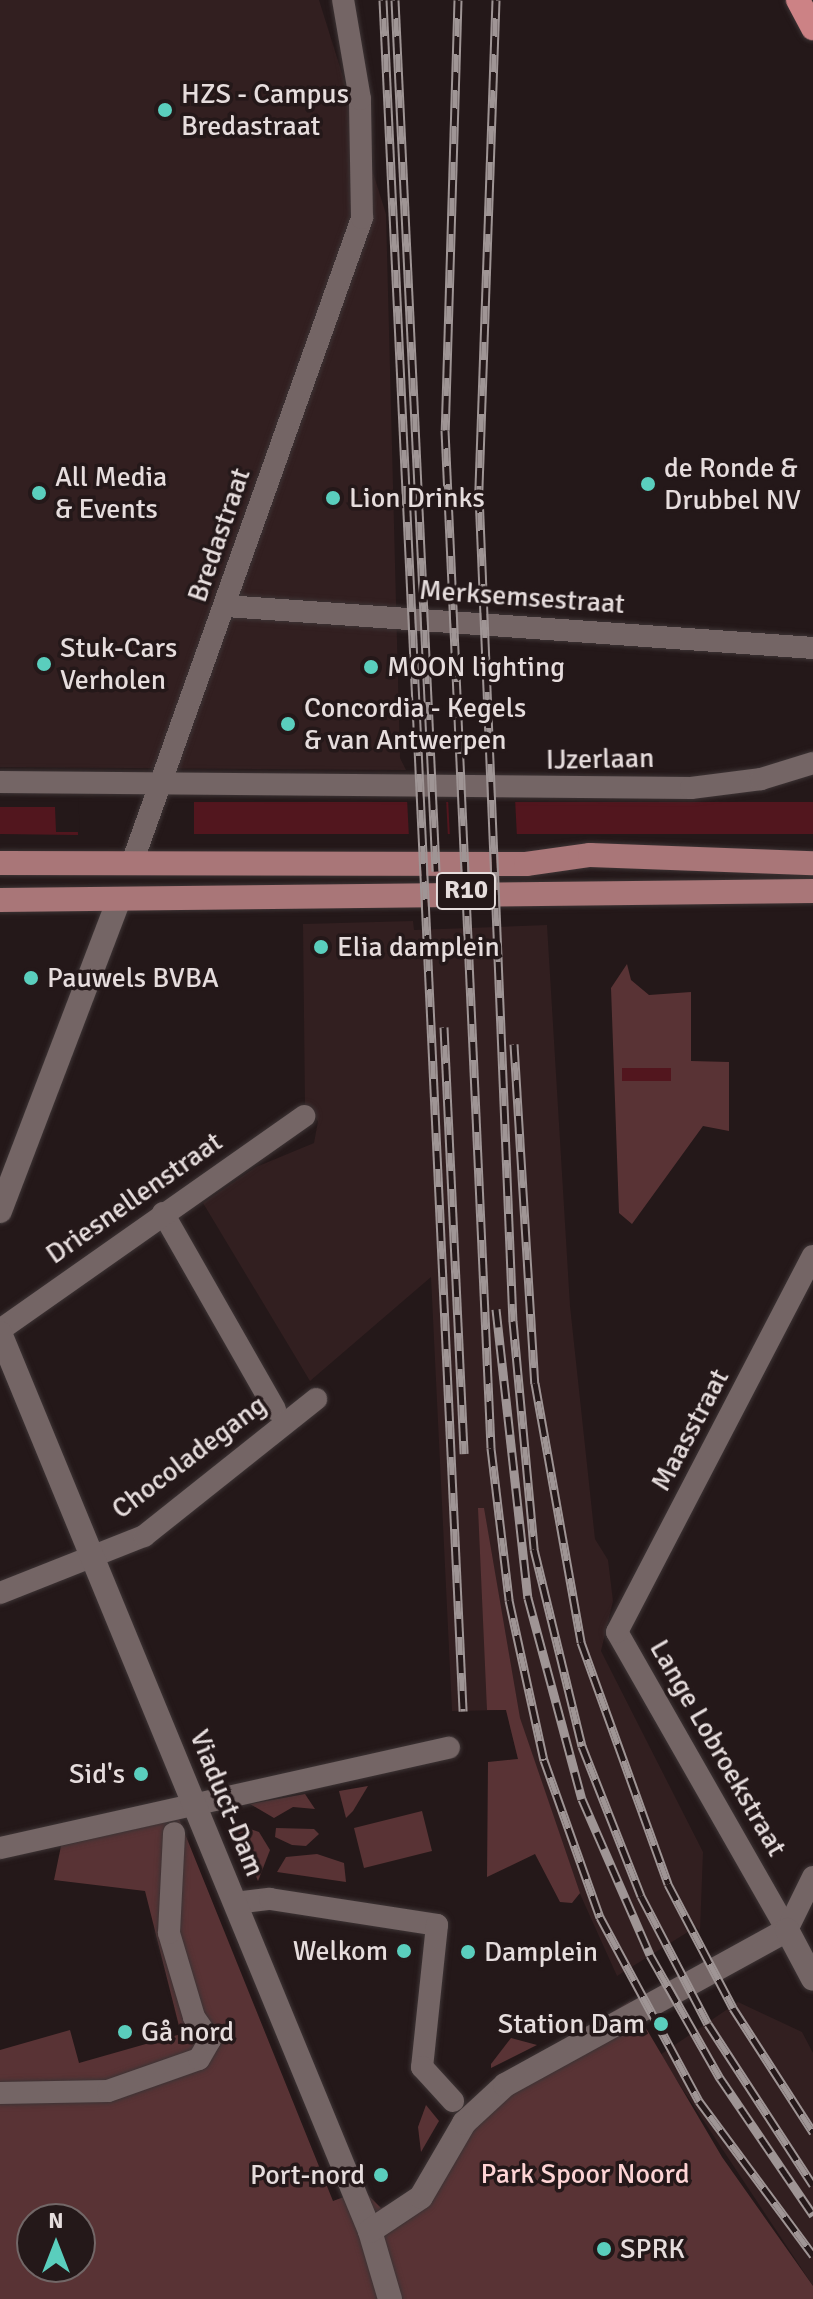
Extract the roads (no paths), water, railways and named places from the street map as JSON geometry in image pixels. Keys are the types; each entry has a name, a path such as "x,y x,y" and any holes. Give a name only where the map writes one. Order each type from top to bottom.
{"highway":[{"path":"798,0 813,28"}],"main road":[{"name":"R10","path":"0,863 526,864 664,855 813,863"},
{"name":"Bredastraat","path":"119,900 132,863"},
{"name":"R10","path":"0,900 119,900 372,891 813,891"}],"street":[{"name":"Bredastraat","path":"132,863 362,218 360,99 343,0"},
{"name":"Merksemsestraat","path":"226,606 813,648"},
{"name":"IJzerlaan","path":"0,782 160,788 691,788 761,779 813,763"},
{"name":"Bredastraat","path":"0,1211 119,900"},
{"name":"Driesnellenstraat","path":"0,1331 304,1116"},
{"path":"163,1213 275,1409"},
{"name":"Maasstraat","path":"617,1632 813,1256"},
{"name":"Viaduct-Dam","path":"0,1331 95,1557 179,1817 235,1903 370,2231 390,2299"},
{"name":"Chocoladegang","path":"0,1593 144,1536 316,1399"},
{"name":"Lange Lobroekstraat","path":"617,1632 813,1979"},
{"path":"0,1848 179,1817 449,1748"},
{"path":"0,2093 108,2091 199,2059 210,2040 194,2017 169,1933 179,1817"},
{"path":"370,2231 421,2197 464,2123 505,2085 787,1930 813,1877"},
{"path":"235,1903 270,1899 437,1925 421,2058 428,2080 453,2101"}],"railway":[{"path":"383,0 463,1711"},
{"path":"395,0 436,871"},
{"path":"458,0 445,430 491,1448 509,1600 544,1760 600,1917 699,2101 813,2255"},
{"path":"496,0 479,494 513,1321 534,1549 582,1746 641,1896 708,2024 813,2185"},
{"path":"444,1027 464,1454"},
{"path":"514,1044 535,1383 581,1642 668,1884 733,2008 813,2132"},
{"path":"496,1309 528,1598 582,1799 650,1955 720,2078 813,2215"}],"place":[{"name":"HZS - Campus Bredastraat","path":"165,110"},
{"name":"de Ronde & Drubbel NV","path":"648,484"},
{"name":"All Media & Events","path":"39,493"},
{"name":"Lion Drinks","path":"333,498"},
{"name":"Stuk-Cars Verholen","path":"44,664"},
{"name":"MOON lighting","path":"371,667"},
{"name":"Concordia - Kegels & van Antwerpen","path":"288,724"},
{"name":"Elia damplein","path":"321,947"},
{"name":"Pauwels BVBA","path":"31,978"},
{"name":"Sid's","path":"141,1774"},
{"name":"Welkom","path":"404,1951"},
{"name":"Damplein","path":"468,1952"},
{"name":"Station Dam","path":"661,2024"},
{"name":"Gå nord","path":"125,2032"},
{"name":"Port-nord","path":"381,2175"},
{"name":"SPRK","path":"604,2249"}],"park label":[{"name":"Park Spoor Noord","path":"585,2174"}]}
